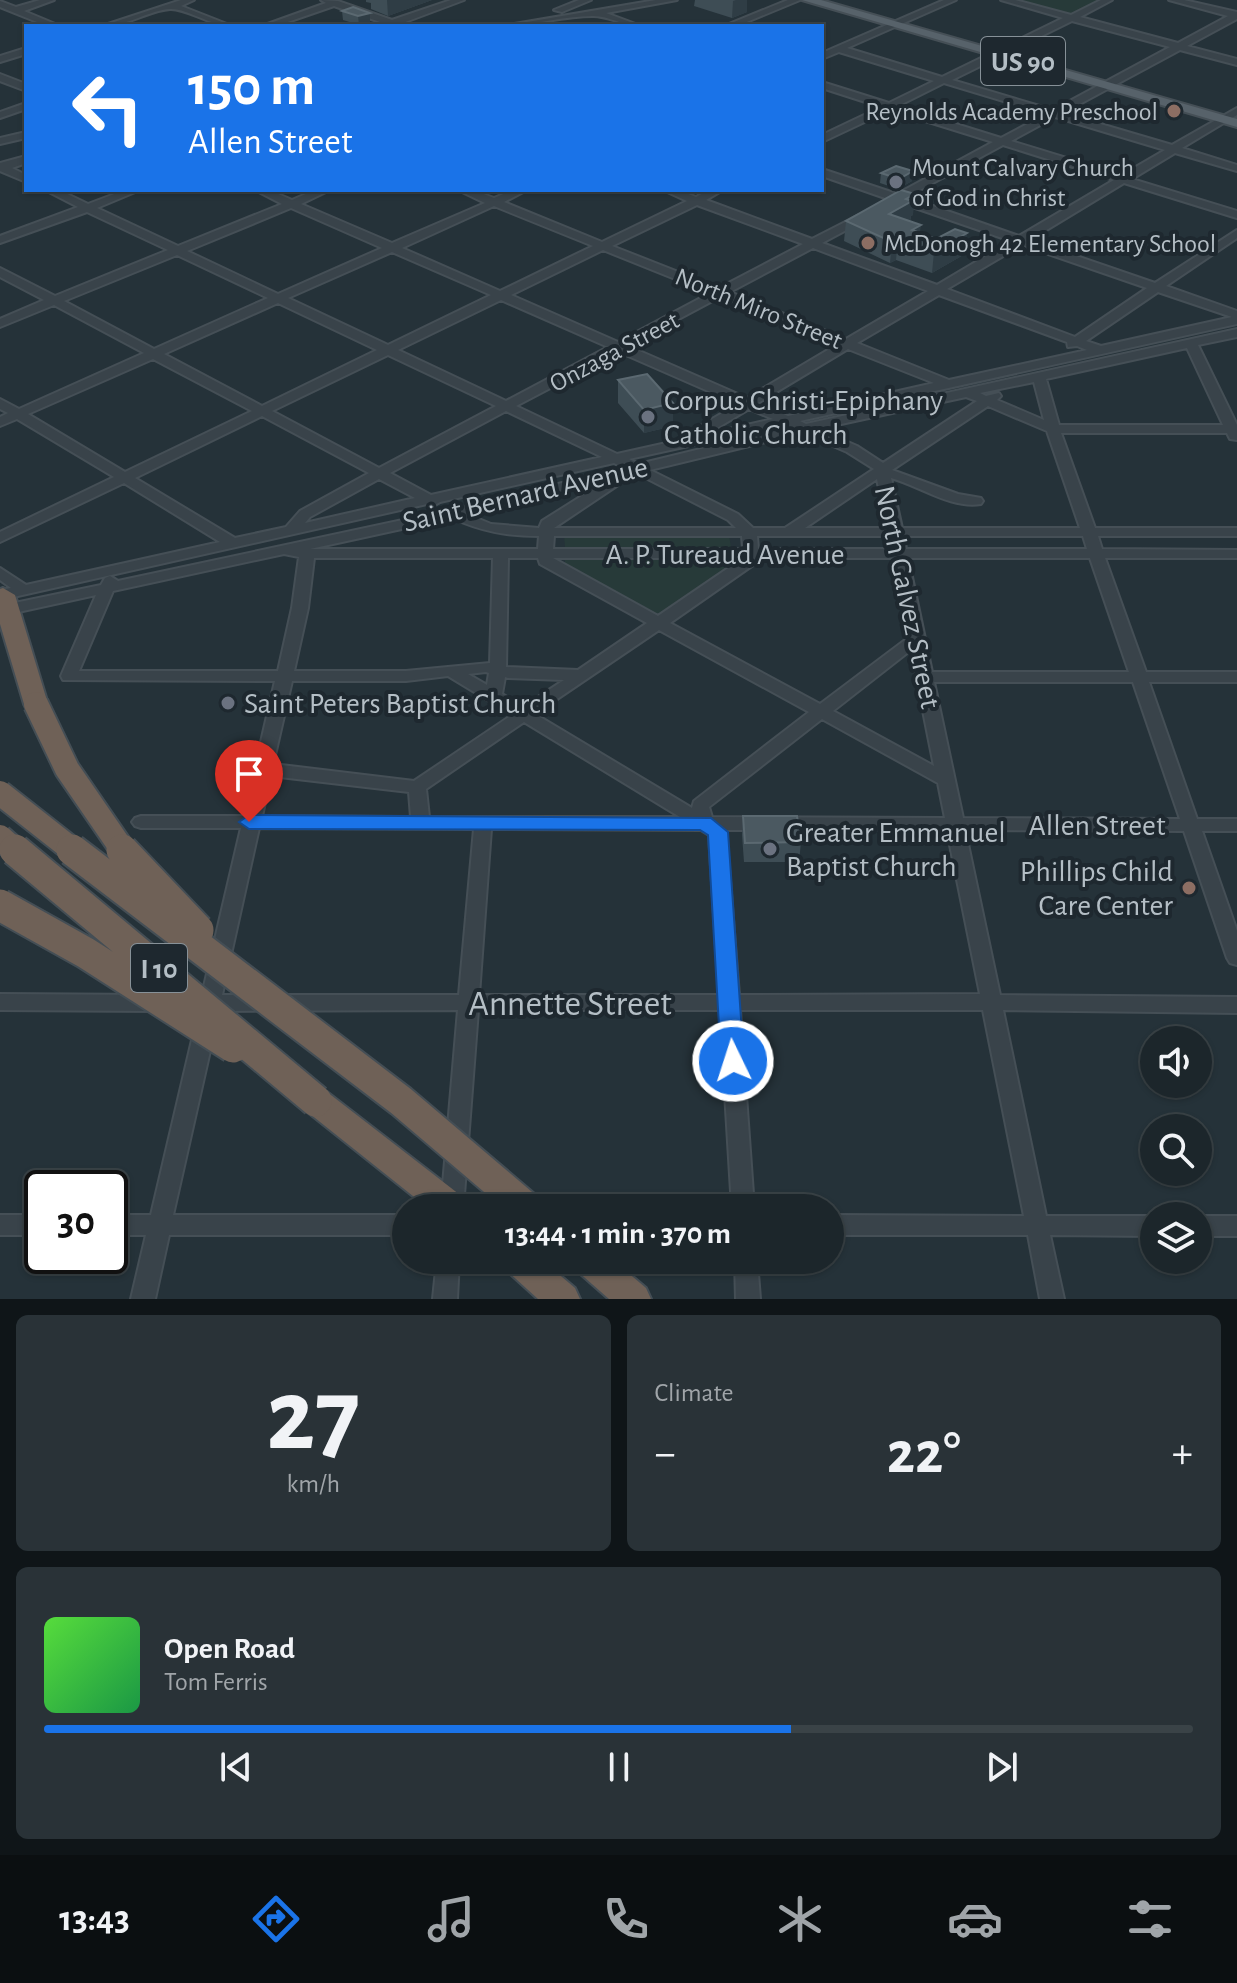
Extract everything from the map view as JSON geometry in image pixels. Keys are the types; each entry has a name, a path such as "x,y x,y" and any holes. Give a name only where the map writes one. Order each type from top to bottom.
{"highway":[{"path":"6,595 36,704 69,778 130,861 260,990"},
{"name":"I 10","path":"0,793 183,936 260,990 401,1101 511,1194"},
{"name":"I 10","path":"0,837 316,1101 434,1194"},
{"path":"0,905 86,953 316,1101"},
{"path":"534,1274 563,1299"},
{"path":"605,1274 634,1299"}],"main road":[{"name":"US 90","path":"808,0 899,22"},
{"name":"US 90","path":"834,0 1001,52 1233,116"}],"street":[{"path":"5,10 38,0"},
{"path":"5,10 50,0"},
{"path":"157,0 222,24"},
{"path":"114,24 190,0"},
{"path":"396,24 460,0"},
{"path":"396,24 469,0"},
{"path":"553,0 630,24"},
{"path":"503,24 587,0"},
{"path":"520,24 627,4 673,0"},
{"path":"734,24 796,0"},
{"path":"824,55 952,0"},
{"path":"1005,0 1237,62"},
{"path":"824,138 1108,0"},
{"path":"1173,0 1236,16"},
{"path":"272,24 330,2 390,24"},
{"path":"5,10 49,24"},
{"path":"569,24 594,12"},
{"path":"884,206 1236,16"},
{"path":"839,49 1237,168"},
{"path":"0,59 24,52"},
{"path":"0,77 24,87"},
{"path":"824,86 1237,215"},
{"path":"0,115 24,107"},
{"path":"684,441 1233,116"},
{"path":"0,141 24,135"},
{"path":"1,165 24,150"},
{"path":"1,165 24,159"},
{"path":"1,165 24,178"},
{"path":"824,173 1237,318"},
{"path":"54,192 282,297 385,350 616,458 733,517 749,532 751,560 417,787 263,769"},
{"path":"0,240 130,192"},
{"name":"North Galvez Street","path":"265,192 805,428 864,455 883,472 1052,1299"},
{"path":"0,323 320,192"},
{"name":"North Miro Street","path":"468,192 988,400 1053,429"},
{"path":"0,422 517,192"},
{"path":"674,192 1078,341 1101,350 1114,360"},
{"path":"0,538 714,192"},
{"name":"Onzaga Street","path":"297,542 305,514 870,214"},
{"path":"1237,233 1040,370 1053,429 1237,958"},
{"path":"0,272 454,513"},
{"name":"Saint Bernard Avenue","path":"6,595 233,543 297,542 454,513 805,428 1017,381 1101,350 1237,318"},
{"name":"Saint Bernard Avenue","path":"297,542 349,519 684,441 945,383 1114,360 1237,333"},
{"path":"1206,340 1237,343"},
{"path":"1053,429 1235,433 1191,343"},
{"path":"789,532 1017,381"},
{"path":"0,403 233,543"},
{"path":"636,468 548,523 544,532 545,561 823,710 946,780"},
{"path":"883,472 910,477 966,501 976,501"},
{"name":"A. P. Tureaud Avenue","path":"349,519 419,510 454,513 488,528 544,532 1237,532"},
{"path":"143,1299 300,608 297,542"},
{"name":"A. P. Tureaud Avenue","path":"107,588 297,542 501,554 1237,554"},
{"path":"493,697 498,670 501,554"},
{"path":"114,570 69,676 406,676 486,667 582,675"},
{"path":"6,595 107,588"},
{"path":"704,823 700,805 917,638"},
{"path":"451,671 718,832 742,1194"},
{"path":"925,677 1237,677"},
{"path":"417,787 421,822"},
{"name":"Allen Street","path":"141,822 1237,825"},
{"path":"453,1194 483,823"},
{"name":"Annette Street","path":"0,1002 991,1002 1237,1005"},
{"path":"0,1225 24,1225"},
{"path":"128,1225 392,1225"},
{"path":"844,1225 1140,1226"},
{"path":"1212,1226 1237,1226"},
{"path":"445,1299 447,1274"},
{"path":"747,1274 748,1299"}],"green space":[{"path":"1005,0 1108,0 1072,18"},
{"path":"564,535 729,535 731,547 565,547"},
{"path":"565,560 734,560 734,565 663,613 656,613 565,564"}],"building":[{"path":"353,7 370,13 358,16 342,11"},
{"path":"896,166 913,171 899,179 881,173"},
{"path":"901,190 915,194 906,199 912,201 889,214 921,225 912,230 936,239 955,229 967,233 934,252 898,240 892,242 846,221"},
{"path":"647,374 673,403 644,410 618,380"},
{"path":"743,816 797,816 801,842 745,843"}],"place":[{"name":"Reynolds Academy Preschool","path":"1174,111"},
{"name":"Mount Calvary Church of God in Christ","path":"896,182"},
{"name":"McDonogh 42 Elementary School","path":"868,243"},
{"name":"Corpus Christi-Epiphany Catholic Church","path":"648,417"},
{"name":"Saint Peters Baptist Church","path":"228,703"},
{"name":"Greater Emmanuel Baptist Church","path":"770,849"},
{"name":"Phillips Child Care Center","path":"1189,888"}],"route":[{"path":"249,822 704,823 718,832 733,1061"}]}
